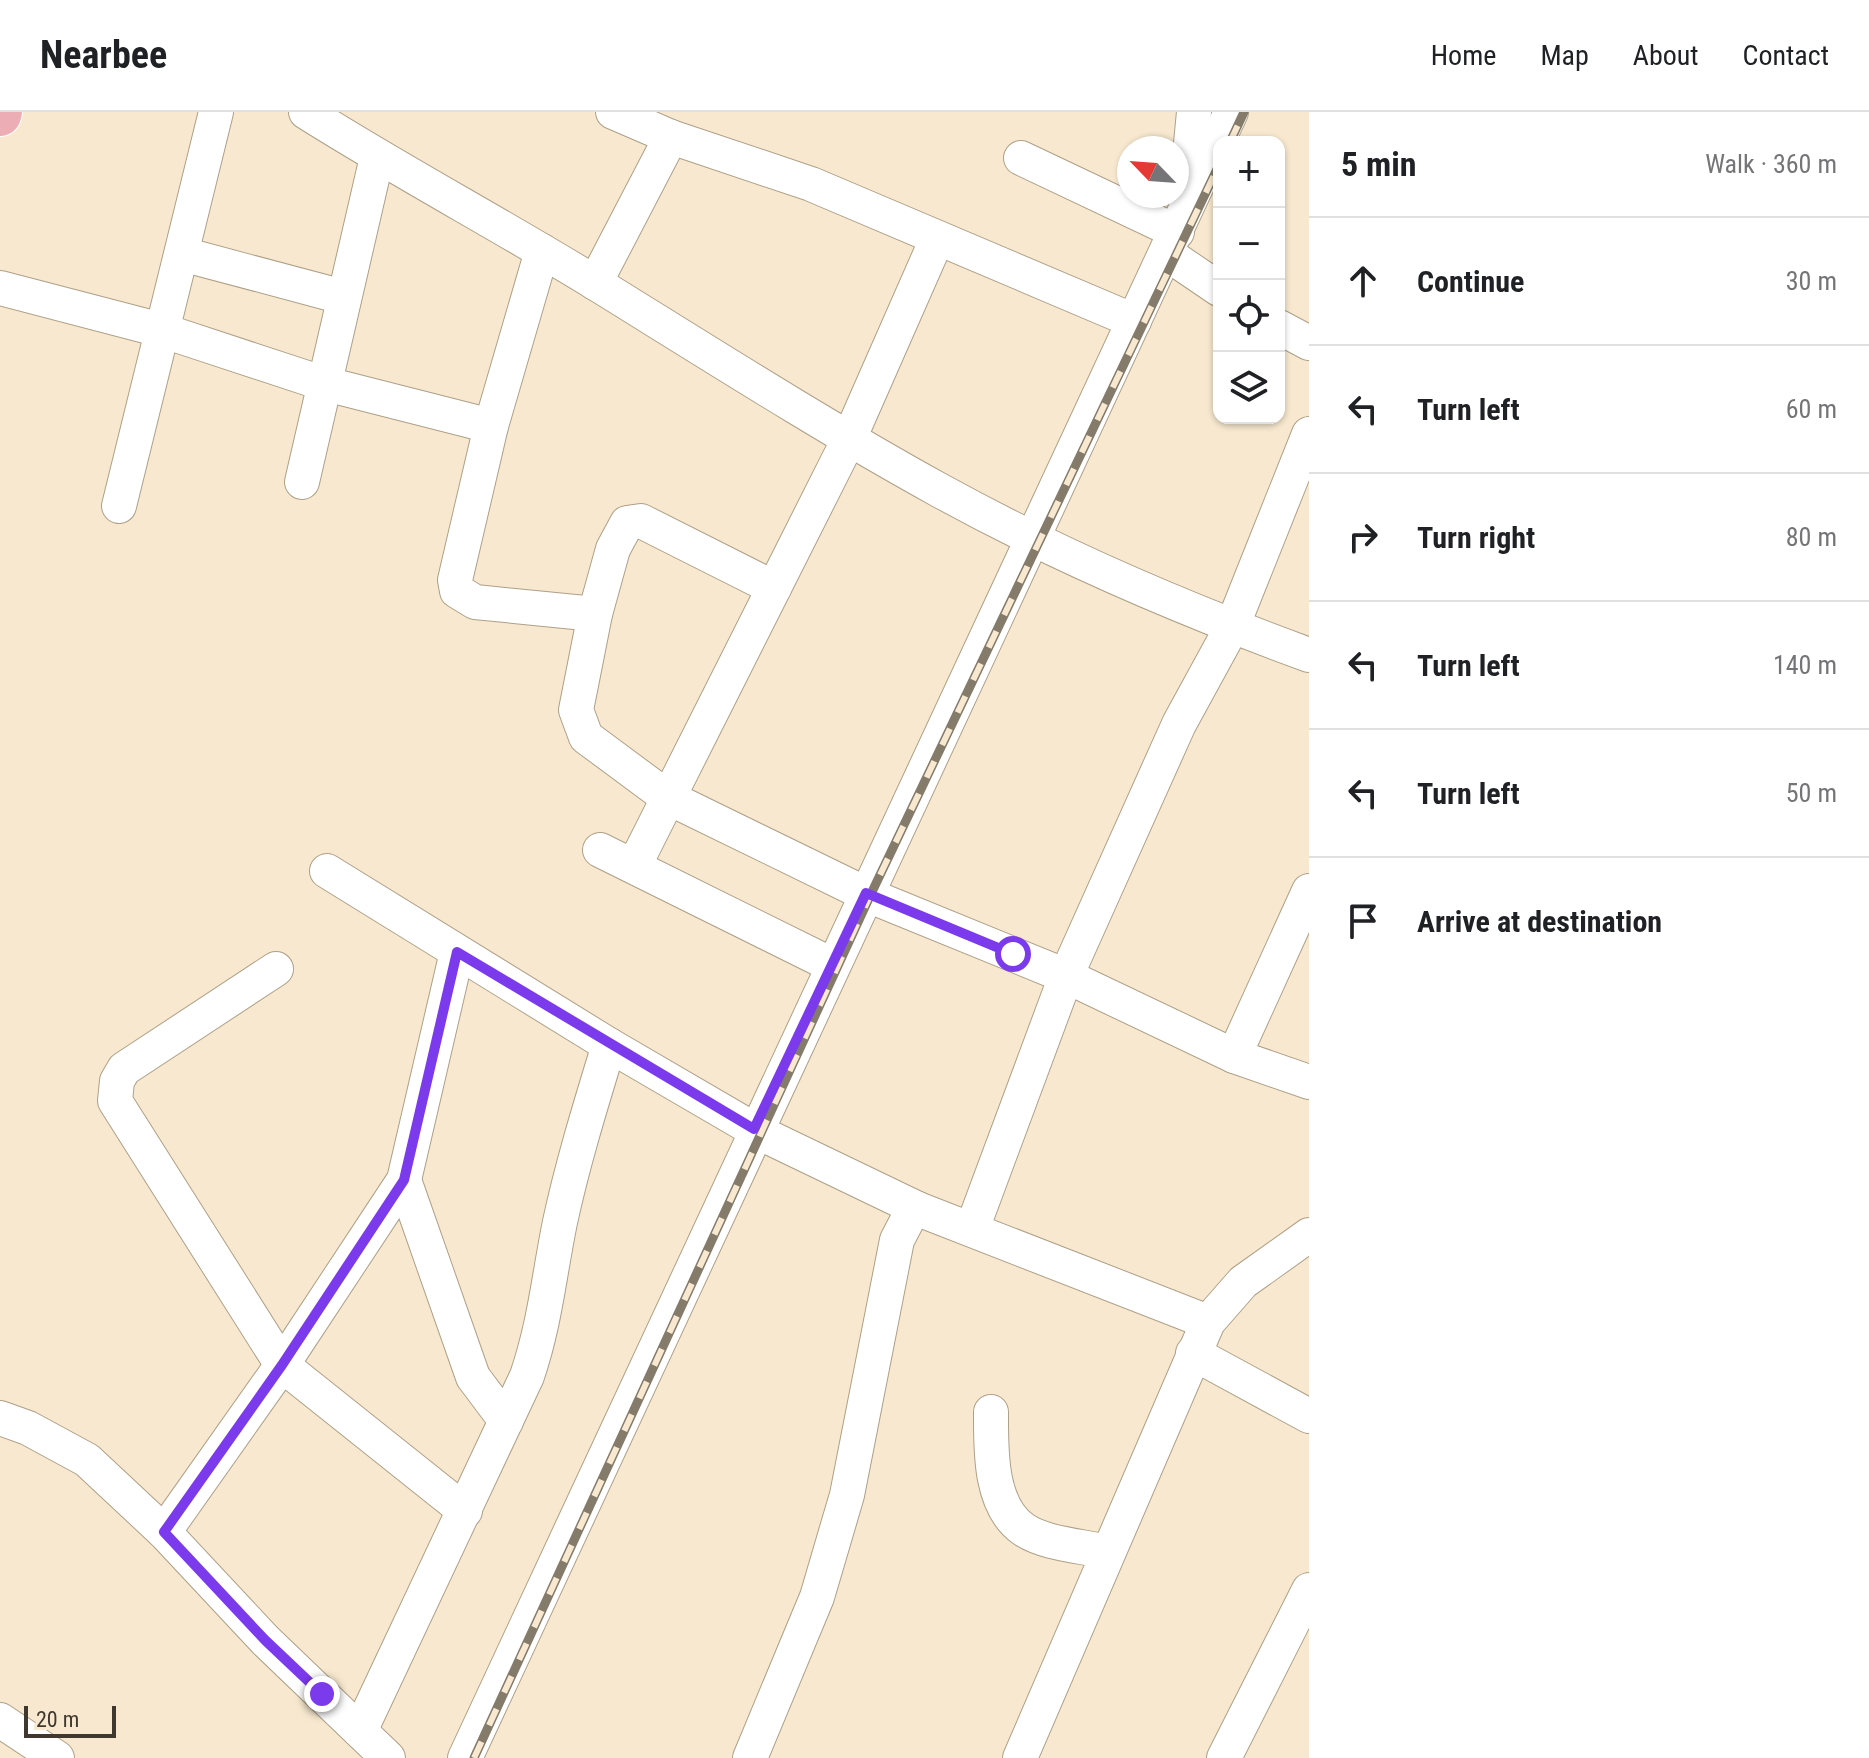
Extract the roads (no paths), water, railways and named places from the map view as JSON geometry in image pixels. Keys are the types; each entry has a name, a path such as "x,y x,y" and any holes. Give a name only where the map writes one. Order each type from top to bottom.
{"street":[{"path":"119,506 216,112"},
{"path":"306,112 377,157 448,194 849,439 1031,537 1232,627 1309,655"},
{"path":"613,112 671,137 811,184 1134,321"},
{"path":"1175,233 1194,112"},
{"path":"465,1758 754,1129 1231,112"},
{"path":"595,283 671,137"},
{"path":"302,482 322,383 377,157"},
{"path":"1021,158 1175,233 1213,281"},
{"path":"634,866 849,439 937,239"},
{"path":"542,251 491,426 455,580 457,591 475,602 595,614"},
{"path":"182,254 343,297"},
{"path":"0,288 161,330 322,383 491,426"},
{"path":"1285,330 1309,343"},
{"path":"972,1229 1066,976 1179,724 1232,627 1309,434"},
{"path":"774,588 641,521 627,523 613,549 595,614 576,710 586,737 667,797 866,893 1066,976 1234,1056 1309,1082"},
{"path":"600,850 832,965"},
{"path":"327,871 609,1045 754,1129 918,1209 1208,1322"},
{"path":"1234,1056 1309,891"},
{"path":"164,1532 282,1365 404,1180 457,952"},
{"path":"276,969 124,1069 115,1090 115,1101 282,1365 465,1511"},
{"path":"360,1731 506,1421 543,1329 551,1266 574,1163 609,1045"},
{"path":"404,1180 473,1377 506,1421"},
{"path":"750,1758 817,1597 847,1495 897,1240 909,1217 918,1209"},
{"path":"1020,1758 1208,1322 1243,1282 1309,1235"},
{"path":"1193,1353 1309,1416"},
{"path":"991,1412 991,1453 1002,1505 1023,1529 1107,1552"},
{"path":"0,1418 28,1428 87,1460 164,1532 265,1640 388,1758"},
{"path":"1224,1758 1309,1590"},
{"path":"0,1720 57,1758"}],"railway":[{"path":"1233,136 1244,112"},
{"path":"474,1758 870,896 1213,178"}]}
